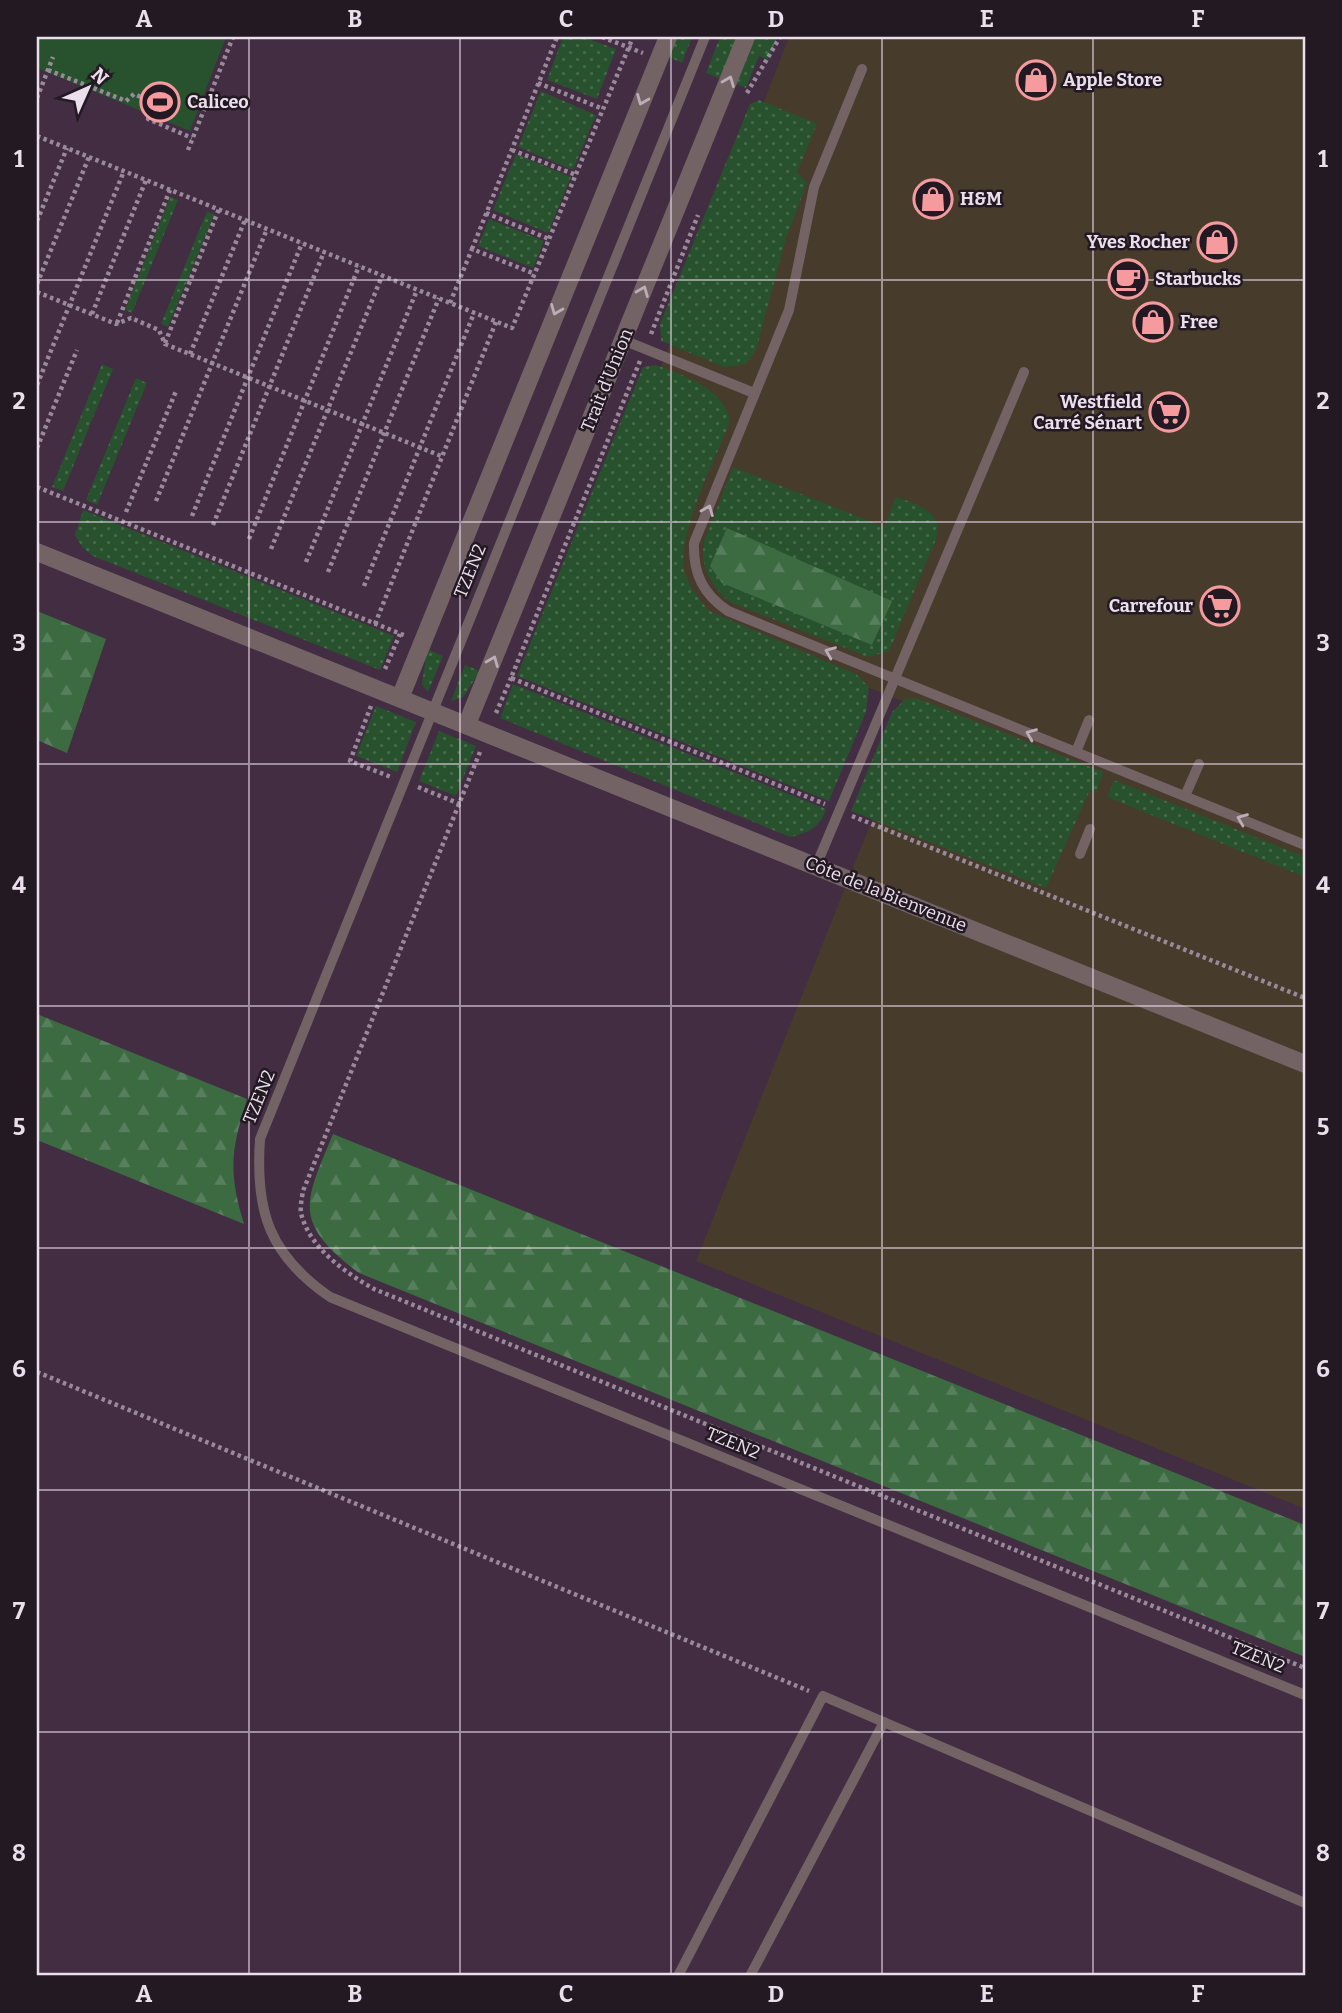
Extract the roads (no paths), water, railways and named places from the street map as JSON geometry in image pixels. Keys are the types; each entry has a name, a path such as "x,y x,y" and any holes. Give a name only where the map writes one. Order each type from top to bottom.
{"street":[{"path":"400,698 668,37"},
{"name":"Trait d'Union","path":"467,724 746,37"},
{"name":"Côte de la Bienvenue","path":"37,552 1305,1064"}],"lane":[{"name":"TZEN2","path":"705,37 260,1139 257,1178 264,1213 277,1245 303,1278 330,1297 1305,1695"},
{"path":"862,69 814,187 789,310 694,543 693,564 701,583 712,600 729,611 1304,843"},
{"path":"623,340 754,393"},
{"path":"816,866 894,678 947,562 1024,372"},
{"path":"1076,752 1089,720"},
{"path":"1185,796 1199,765"},
{"path":"1080,854 1090,829"},
{"path":"678,1976 823,1696 1305,1903"},
{"path":"750,1976 884,1722"}],"place":[{"name":"Apple Store","path":"1036,80"},
{"name":"Caliceo","path":"160,102"},
{"name":"H&M","path":"933,199"},
{"name":"Yves Rocher","path":"1217,242"},
{"name":"Starbucks","path":"1128,279"},
{"name":"Free","path":"1153,322"},
{"name":"Westfield Carré Sénart","path":"1169,412"},
{"name":"Carrefour","path":"1220,606"}]}
